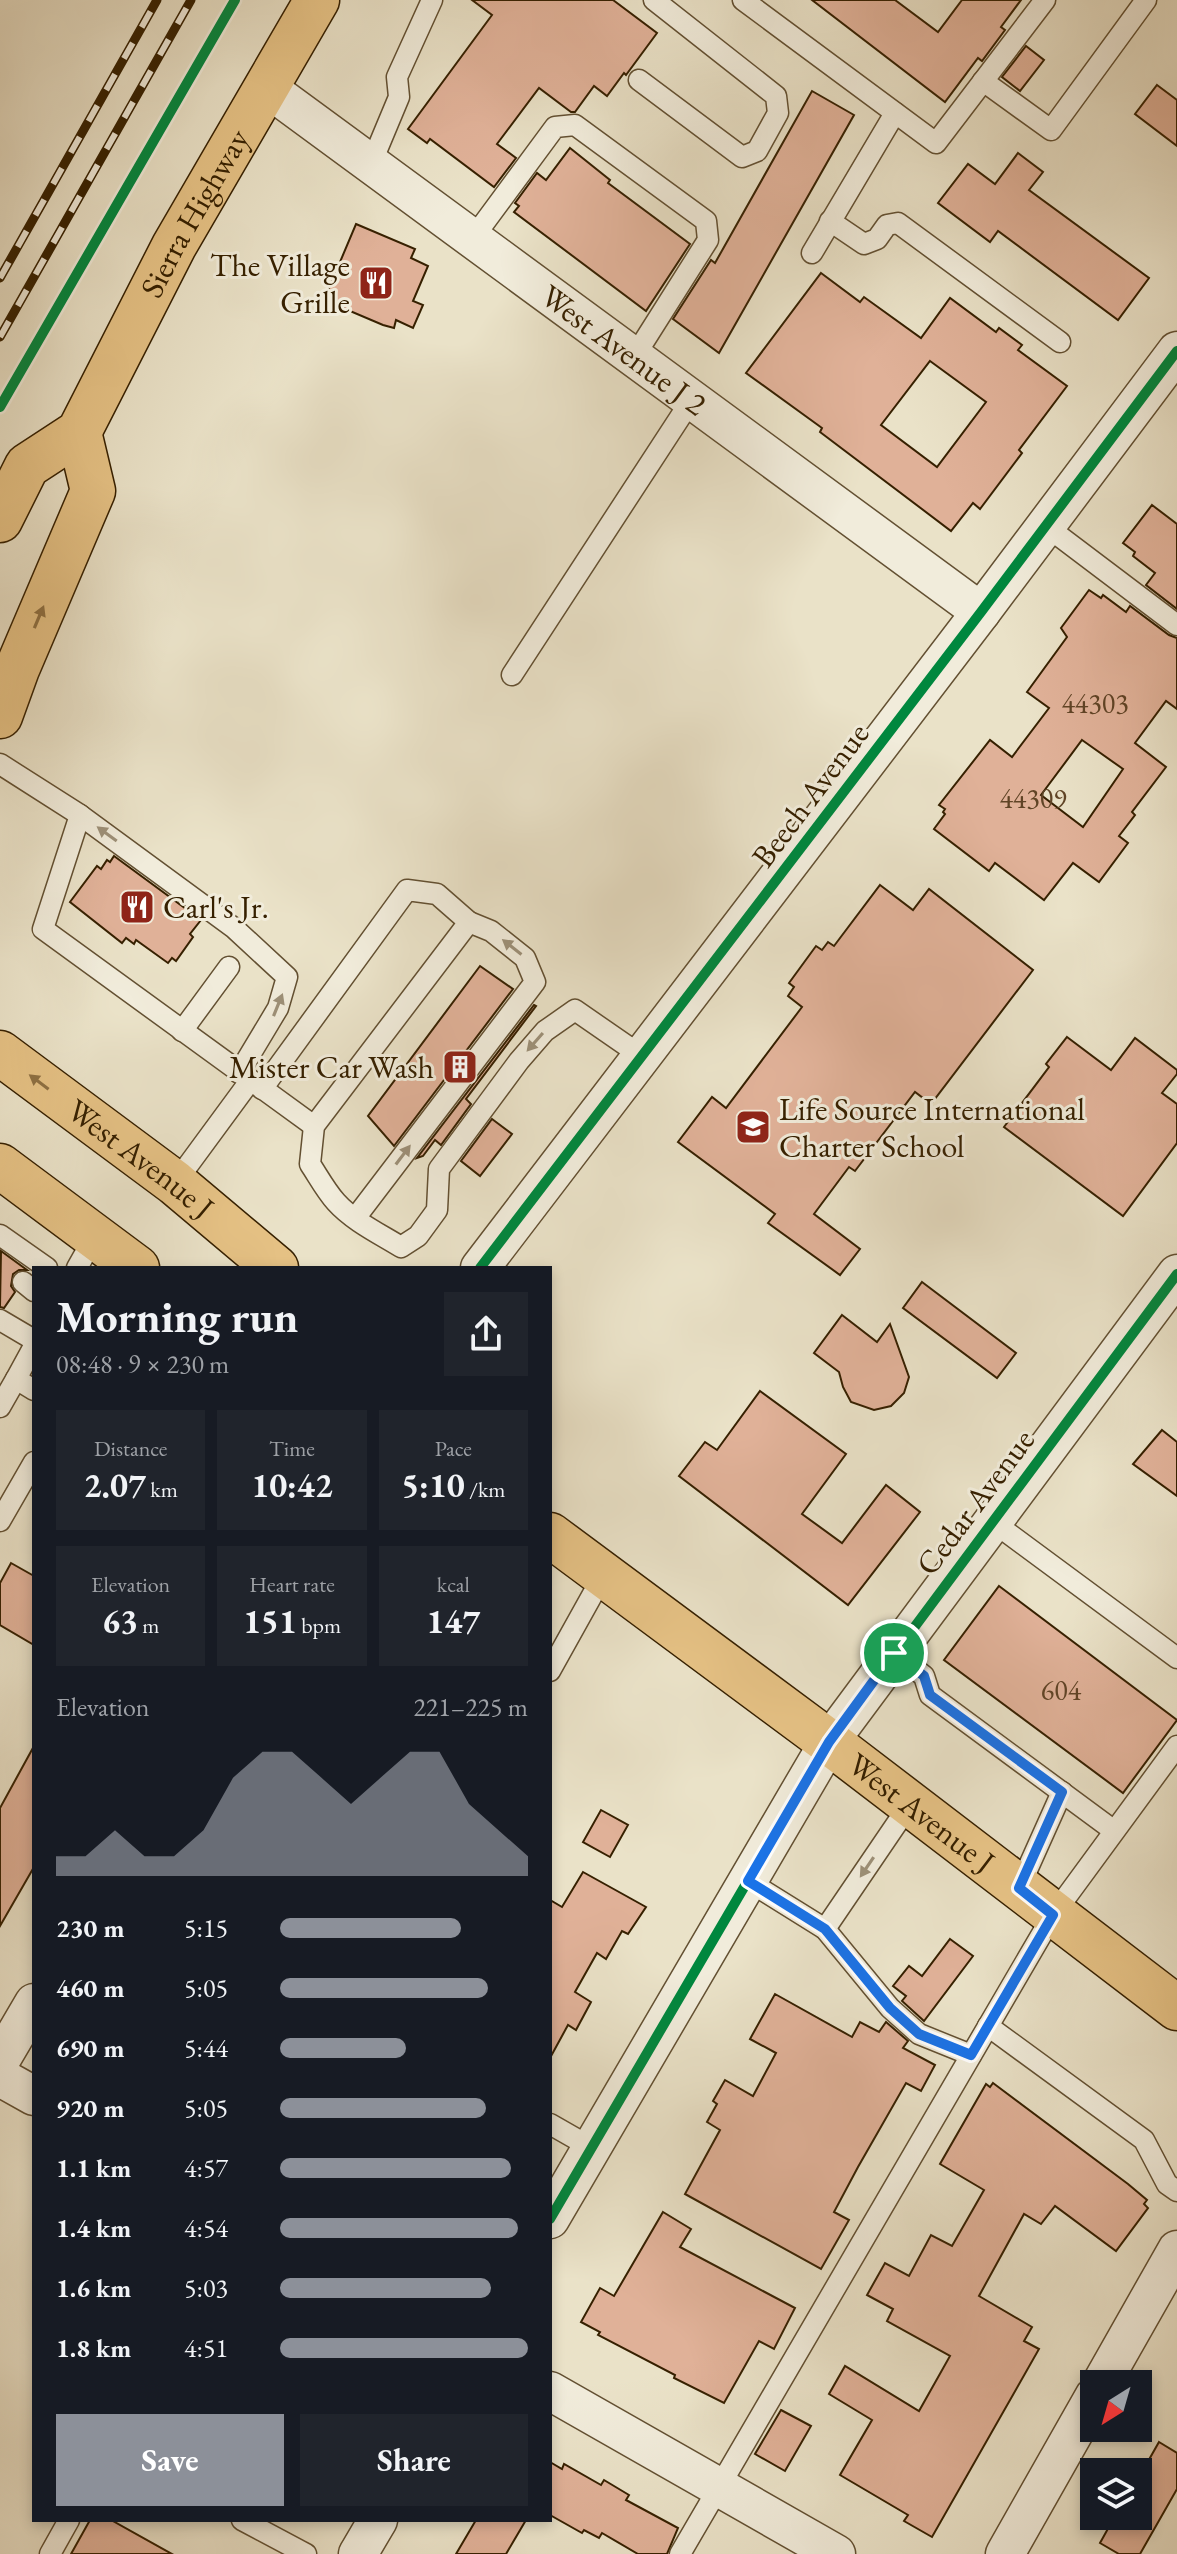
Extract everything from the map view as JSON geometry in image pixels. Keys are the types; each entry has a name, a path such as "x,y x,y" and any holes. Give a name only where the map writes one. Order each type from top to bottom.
{"main road":[{"name":"Sierra Highway","path":"0,520 27,466 79,432 174,246 317,0"},
{"path":"0,716 93,491 79,432"},
{"name":"West Avenue J","path":"0,1053 175,1183 274,1266"},
{"path":"4,1176 86,1252 131,1266"},
{"name":"West Avenue J","path":"555,1549 604,1574 1177,2008"}],"street":[{"name":"West Avenue J 2","path":"266,87 981,612"},
{"name":"Beech Avenue","path":"482,1266 1177,351"},
{"name":"Cedar Avenue","path":"552,2216 829,1742 1177,1274"},
{"path":"0,2061 32,2006"},
{"path":"0,2077 32,2095"},
{"path":"1109,2370 1177,2250"},
{"path":"552,2392 836,2554"},
{"path":"1005,2554 1080,2422"},
{"path":"358,2554 377,2522"}],"lane":[{"path":"371,164 399,97 397,77 432,0"},
{"path":"639,80 742,157 757,151 778,113 776,96 654,0"},
{"path":"743,0 936,143 1045,0"},
{"path":"983,81 1051,130 1146,0"},
{"path":"812,253 895,113"},
{"path":"473,238 555,127 575,125 694,212 706,221 708,240 634,357"},
{"path":"830,221 864,244 877,239 887,225 898,223 1060,342"},
{"path":"512,675 692,399"},
{"path":"1046,526 1177,625"},
{"path":"0,764 80,815 234,928 287,977 250,1081"},
{"path":"80,815 43,929 314,1126"},
{"path":"175,1183 250,1081 407,890 437,894 469,922 491,931 525,958 535,982 356,1217"},
{"path":"469,922 314,1126 310,1164 337,1203 401,1247 418,1236 437,1210 439,1169 519,1061 545,1031 575,1010 643,1057"},
{"path":"182,1031 229,967"},
{"path":"0,1235 44,1266"},
{"path":"0,1320 32,1342"},
{"path":"0,1407 32,1347"},
{"path":"16,1379 32,1389"},
{"path":"0,1521 32,1465"},
{"path":"993,1522 1177,1658"},
{"path":"552,1663 557,1643 604,1574"},
{"path":"894,1653 924,1676 930,1695 1113,1830"},
{"path":"680,2554 1053,1915 1177,1746"},
{"path":"1019,1888 1062,1792"},
{"path":"825,1929 910,1804"},
{"path":"748,1881 825,1929 890,2008 919,2034 971,2055"},
{"path":"988,2026 1144,2140 1167,2184 1177,2191"},
{"path":"552,2125 592,2148"},
{"path":"50,2554 68,2522"},
{"path":"246,2522 306,2554"},
{"path":"278,2539 288,2522"}],"building":[{"path":"472,0 613,0 657,33 607,96 594,86 575,112 539,88 497,144 516,158 494,187 430,139 427,143 408,129 492,15"},
{"path":"812,0 895,0 938,32 962,0 1021,0 1001,27 1005,30 982,61 978,58 945,102"},
{"path":"1026,46 1044,60 1020,91 1002,77"},
{"path":"1157,85 1177,100 1177,146 1135,114"},
{"path":"812,91 854,115 719,353 673,319 711,260 715,263"},
{"path":"570,148 610,180 608,183 690,244 646,311 514,212 519,206 515,203 537,173 546,180"},
{"path":"1018,153 1043,172 1029,190 1149,278 1118,320 998,231 990,242 938,203 968,164 995,184"},
{"name":"The Village Grille","path":"356,224 415,249 411,258 428,266 413,301 423,305 413,328 396,320 394,328 383,325 324,300"},
{"path":"821,273 860,302 864,297 921,338 950,298 996,332 999,328 1022,345 1018,350 1067,386 980,509 973,503 951,531 820,432 822,428 746,373","holes":["930,361 986,402 937,467 881,425"]},
{"path":"1152,505 1177,524 1177,609 1146,585 1155,573 1133,556 1135,552 1123,543"},
{"path":"1089,590 1101,598 1103,595 1126,612 1130,606 1177,638 1177,709 1166,701 1135,743 1166,767 1132,812 1135,815 1119,836 1128,843 1099,882 1073,863 1044,900 995,863 989,871 934,829 945,814 945,809 939,805 990,740 1012,757 1049,708 1027,692 1067,637 1061,628","holes":["1082,740 1123,769 1083,827 1041,795"]},
{"name":"Carl's Jr.","path":"114,856 201,920 176,961 172,958 168,963 136,940 134,944 126,938 122,943 70,902 97,866 101,869"},
{"path":"880,885 913,910 929,889 1033,970 931,1104 915,1092 855,1171 849,1167 814,1214 860,1249 840,1275 768,1223 775,1214 678,1142 712,1097 726,1108 802,1007 788,996 794,987 789,983 816,946 822,950 828,942 834,946"},
{"path":"480,966 513,989 394,1146 368,1116"},
{"path":"534,1005 466,1099 471,1104 441,1145 435,1140 423,1156 417,1158"},
{"path":"1067,1037 1111,1070 1135,1038 1177,1070 1162,1093 1177,1104 1177,1143 1123,1216 1004,1127 1049,1067 1046,1064"},
{"path":"492,1119 512,1134 480,1176 461,1161"},
{"path":"1,1251 27,1270 13,1274 11,1286 15,1292 4,1308 0,1307"},
{"path":"922,1282 1016,1353 997,1378 903,1308"},
{"path":"842,1315 877,1342 890,1324 909,1377 904,1393 891,1406 874,1410 851,1402 839,1372 814,1353"},
{"path":"760,1391 846,1454 802,1514 842,1543 886,1485 920,1512 848,1605 679,1476 705,1442 717,1450"},
{"path":"1162,1430 1177,1442 1177,1496 1133,1464"},
{"path":"11,1563 32,1575 32,1644 0,1625 0,1583"},
{"path":"999,1586 1177,1720 1123,1793 944,1660"},
{"path":"32,1750 32,1870 0,1926 0,1808"},
{"path":"601,1810 628,1825 610,1857 583,1842"},
{"path":"583,1872 646,1907 628,1934 622,1931 606,1959 597,1953 575,1992 591,2002 576,2030 568,2025 552,2054 552,1901 562,1907"},
{"path":"950,1939 973,1956 924,2021 902,2001 906,1996 893,1986 909,1966 922,1976"},
{"path":"775,1994 852,2037 860,2022 879,2032 886,2022 908,2041 903,2048 935,2065 921,2091 906,2083 858,2167 834,2212 849,2220 821,2269 685,2194 720,2130 707,2122 717,2104 713,2101 725,2080 753,2096 776,2053 750,2039"},
{"path":"993,2083 1128,2184 1147,2200 1144,2204 1148,2208 1116,2251 1055,2206 1041,2224 1024,2214 979,2296 1032,2327 1024,2341 1039,2349 932,2537 904,2521 908,2515 840,2475 872,2420 829,2394 845,2366 919,2411 950,2356 887,2321 893,2309 867,2295 885,2263 909,2276 931,2235 952,2246 984,2190 940,2164 986,2084 990,2087"},
{"path":"663,2212 691,2229 680,2247 795,2308 774,2349 759,2341 724,2403 598,2335 600,2332 581,2322 600,2288 614,2296"},
{"path":"781,2410 811,2426 785,2471 755,2454"},
{"path":"1159,2442 1177,2453 1177,2489 1140,2554 1119,2554 1100,2543 1107,2530 1152,2530 1150,2458"},
{"path":"552,2463 562,2469 564,2464 601,2485 604,2480 629,2495 626,2500 678,2528 667,2554 638,2554 602,2533 599,2538 584,2530 582,2533 552,2516"},
{"path":"89,2522 115,2522 172,2554 71,2554"},
{"path":"475,2522 525,2522 506,2554 456,2554"}],"railway":[{"path":"0,278 157,0"},
{"path":"0,337 191,0"}],"cycle path":[{"path":"0,407 235,0"},
{"path":"482,1266 1177,351"},
{"path":"552,2216 829,1742 1177,1274"}],"place":[{"name":"The Village Grille","path":"376,283"},
{"name":"Carl's Jr.","path":"137,907"},
{"name":"Mister Car Wash","path":"460,1067"},
{"name":"Life Source International Charter School","path":"753,1127"}],"route":[{"path":"894,1653 924,1676 930,1695 1062,1792 1019,1888 1053,1915 971,2055 919,2034 890,2008 825,1929 748,1881 829,1742 894,1653"}]}
